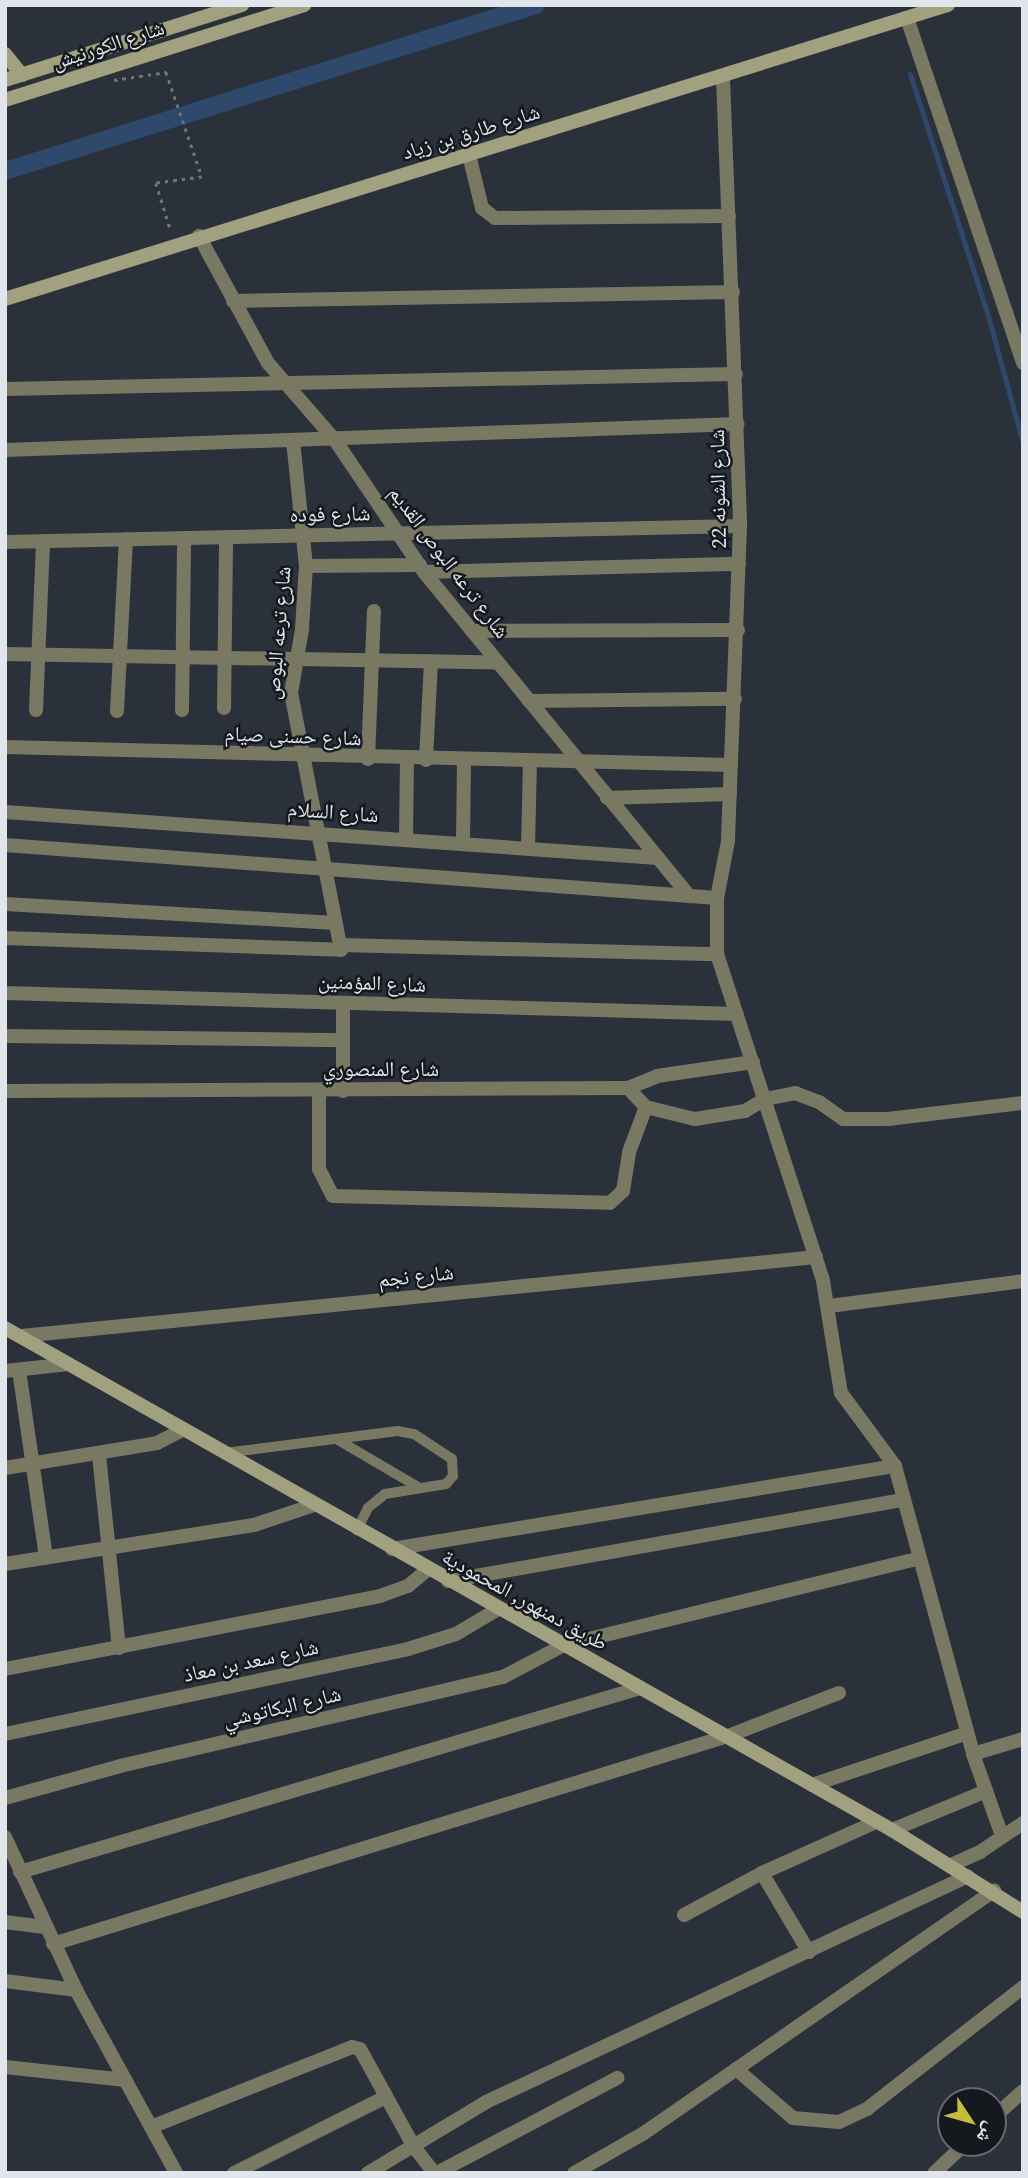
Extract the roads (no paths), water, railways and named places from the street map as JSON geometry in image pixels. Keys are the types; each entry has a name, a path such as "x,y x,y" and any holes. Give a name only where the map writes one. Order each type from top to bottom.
{"main road":[{"name":"شارع الكورنيش","path":"5,100 304,5"},
{"name":"شارع طارق بن زياد","path":"5,299 199,236 723,78 948,5"},
{"name":"شارع الكورنيش","path":"5,80 233,7"},
{"path":"5,54 22,75"},
{"name":"طريق دمنهور, المحمودية","path":"5,1328 357,1530 892,1830 994,1891 1023,1912"}],"street":[{"path":"907,18 1023,363"},
{"name":"شارع الشونه 22","path":"723,78 740,526 728,848 717,898 717,954 816,1257 828,1306 841,1393 895,1466"},
{"path":"469,155 482,208 495,218 729,216"},
{"name":"شارع ترعه البوص القديم","path":"199,236 233,301 282,380 335,440 422,568 690,897"},
{"path":"233,301 733,292"},
{"path":"5,389 282,380 736,374"},
{"path":"5,450 738,425"},
{"name":"شارع ترعه البوص","path":"293,441 306,566 304,609 290,693 305,758 340,948"},
{"name":"شارع فوده","path":"5,542 740,526"},
{"path":"224,708 226,537"},
{"path":"182,710 184,538"},
{"path":"117,710 126,539"},
{"path":"36,710 43,541"},
{"path":"306,566 422,568 739,564"},
{"path":"368,759 374,611"},
{"path":"472,631 738,630"},
{"path":"5,654 498,663"},
{"path":"426,760 431,661"},
{"path":"529,701 735,699"},
{"name":"شارع حسنى صيام","path":"5,747 305,758 732,765"},
{"path":"406,839 407,760"},
{"path":"463,843 464,761"},
{"path":"528,848 530,762"},
{"path":"607,798 730,794"},
{"name":"شارع السلام","path":"5,812 319,832 658,858"},
{"path":"5,845 717,898"},
{"path":"5,904 335,923"},
{"path":"5,938 340,948 717,954"},
{"name":"شارع المؤمنين","path":"5,993 737,1014"},
{"path":"343,1003 343,1091"},
{"path":"5,1036 343,1040"},
{"name":"شارع المنصوري","path":"5,1091 628,1088 657,1076 753,1062"},
{"path":"628,1088 646,1107 695,1119 745,1111 765,1099 795,1093 819,1102 843,1119 887,1119 1023,1103"},
{"path":"319,1091 319,1169 333,1196 610,1203 623,1191 629,1152 646,1107"},
{"name":"شارع نجم","path":"21,1336 816,1257"},
{"path":"828,1306 1023,1282"},
{"path":"46,1558 32,1464 12,1370 69,1364"},
{"path":"5,1468 99,1455 157,1443 183,1430"},
{"path":"99,1455 119,1648"},
{"path":"392,1549 895,1466 972,1754 1002,1836"},
{"path":"448,1581 904,1500"},
{"path":"5,1564 254,1525 314,1505"},
{"name":"شارع البكاتوشي","path":"5,1798 120,1766 503,1677 564,1646 920,1558"},
{"path":"5,1669 380,1596 408,1586 428,1569"},
{"name":"شارع سعد بن معاذ","path":"5,1734 408,1649 456,1634 498,1609"},
{"path":"20,1872 640,1688"},
{"path":"53,1944 728,1736 839,1693"},
{"path":"812,1785 967,1733"},
{"path":"972,1754 1023,1739"},
{"path":"892,1830 986,1791"},
{"path":"684,1915 762,1873 876,1822"},
{"path":"951,1865 980,1852 1023,1823"},
{"path":"5,1837 76,1990 176,2173"},
{"path":"762,1873 809,1952"},
{"path":"368,2173 485,2102 968,1876"},
{"path":"574,2173 644,2133 994,1891"},
{"path":"5,1922 45,1927"},
{"path":"5,1981 76,1990"},
{"path":"736,2069 793,2118 839,2122 867,2109 1023,1987"},
{"path":"151,2127 352,2047 360,2049 414,2147 435,2173 617,2078"},
{"path":"5,2067 125,2080"},
{"path":"1007,2105 1023,2091"},
{"path":"234,2173 386,2097"},
{"path":"934,2173 951,2157"}],"lane":[{"path":"223,1453 398,1431 414,1434 454,1465 446,1484 418,1487 380,1497 357,1530"},
{"path":"337,1439 418,1487"}],"waterway":[{"path":"5,171 536,5"},
{"path":"910,74 987,312 1023,444"}]}
